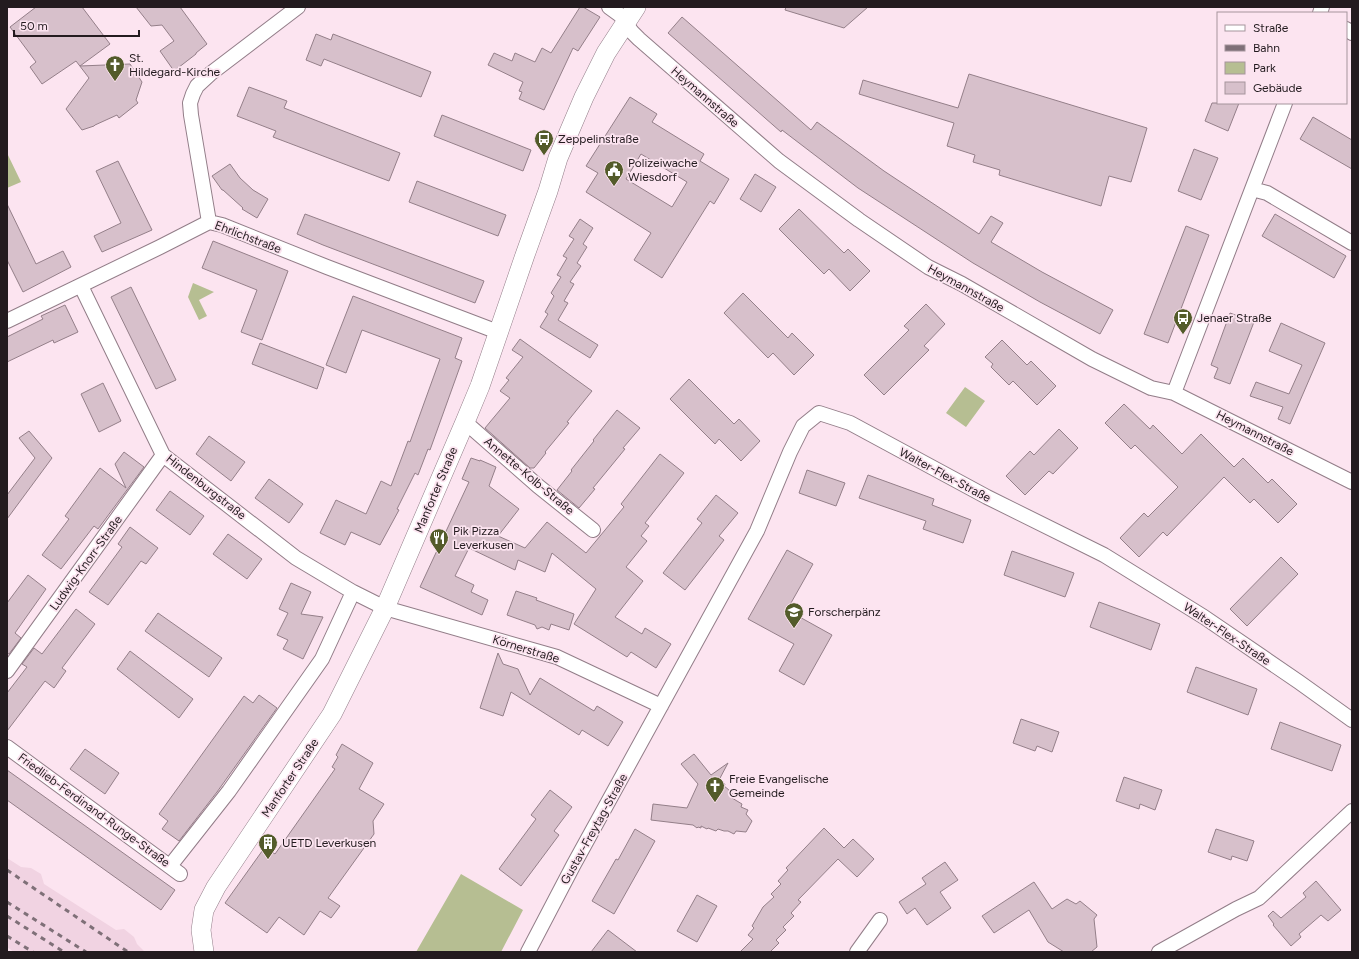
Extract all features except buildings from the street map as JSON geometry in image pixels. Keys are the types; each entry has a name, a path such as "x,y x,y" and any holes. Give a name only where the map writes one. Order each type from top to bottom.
{"street":[{"path":"209,222 191,115 190,103 193,94 197,86 210,74 298,7"},
{"path":"609,7 620,15 626,24"},
{"name":"Manforter Straße","path":"204,952 201,930 204,910 216,887 332,714 385,608 465,422 548,191 558,158 584,97 606,53 636,7"},
{"name":"Heymannstraße","path":"626,24 639,40 779,162 859,220 928,267 962,284 1092,359 1151,388 1174,393 1352,482"},
{"path":"1174,393 1285,104"},
{"path":"1252,189 1267,193 1352,243"},
{"name":"Ehrlichstraße","path":"7,321 188,234 209,222 222,225 327,268 498,332"},
{"name":"Hindenburgstraße","path":"81,286 164,455 296,558 353,592 385,608"},
{"name":"Walter-Flex-Straße","path":"661,706 757,531 790,452 803,426 819,413 850,423 987,497 1104,555 1204,617 1352,720"},
{"name":"Annette-Kolb-Straße","path":"465,422 538,486 593,530"},
{"name":"Ludwig-Knorr-Straße","path":"7,671 164,455"},
{"name":"Friedlieb-Ferdinand-Runge-Straße","path":"7,747 175,870 322,659 353,592"},
{"name":"Körnerstraße","path":"385,608 558,657 661,706"},
{"name":"Gustav-Freytag-Straße","path":"528,952 574,864 661,706"},
{"path":"1159,952 1236,909 1259,898 1352,811"},
{"path":"857,952 880,920"}],"shaded area":[{"path":"7,858 21,867 31,868 41,874 44,884 116,930 124,929 134,937 137,944 145,952 14,952 7,947"}],"green space":[{"path":"7,153 21,182 7,188"},
{"path":"193,283 214,292 199,300 207,316 199,320 188,297"},
{"path":"965,387 985,401 966,427 946,413"},
{"path":"461,874 523,910 501,952 416,952"}],"railway":[{"path":"7,870 128,952"},
{"path":"7,902 86,952"},
{"path":"7,916 64,952"},
{"path":"7,936 33,952"}],"place":[{"name":"St. Hildegard-Kirche","path":"115,82"},
{"name":"Zeppelinstraße","path":"544,156"},
{"name":"Polizeiwache Wiesdorf","path":"614,187"},
{"name":"Jenaer Straße","path":"1183,335"},
{"name":"Pik Pizza Leverkusen","path":"439,555"},
{"name":"Forscherpänz","path":"794,629"},
{"name":"Freie Evangelische Gemeinde","path":"715,803"},
{"name":"UETD Leverkusen","path":"268,860"}]}
